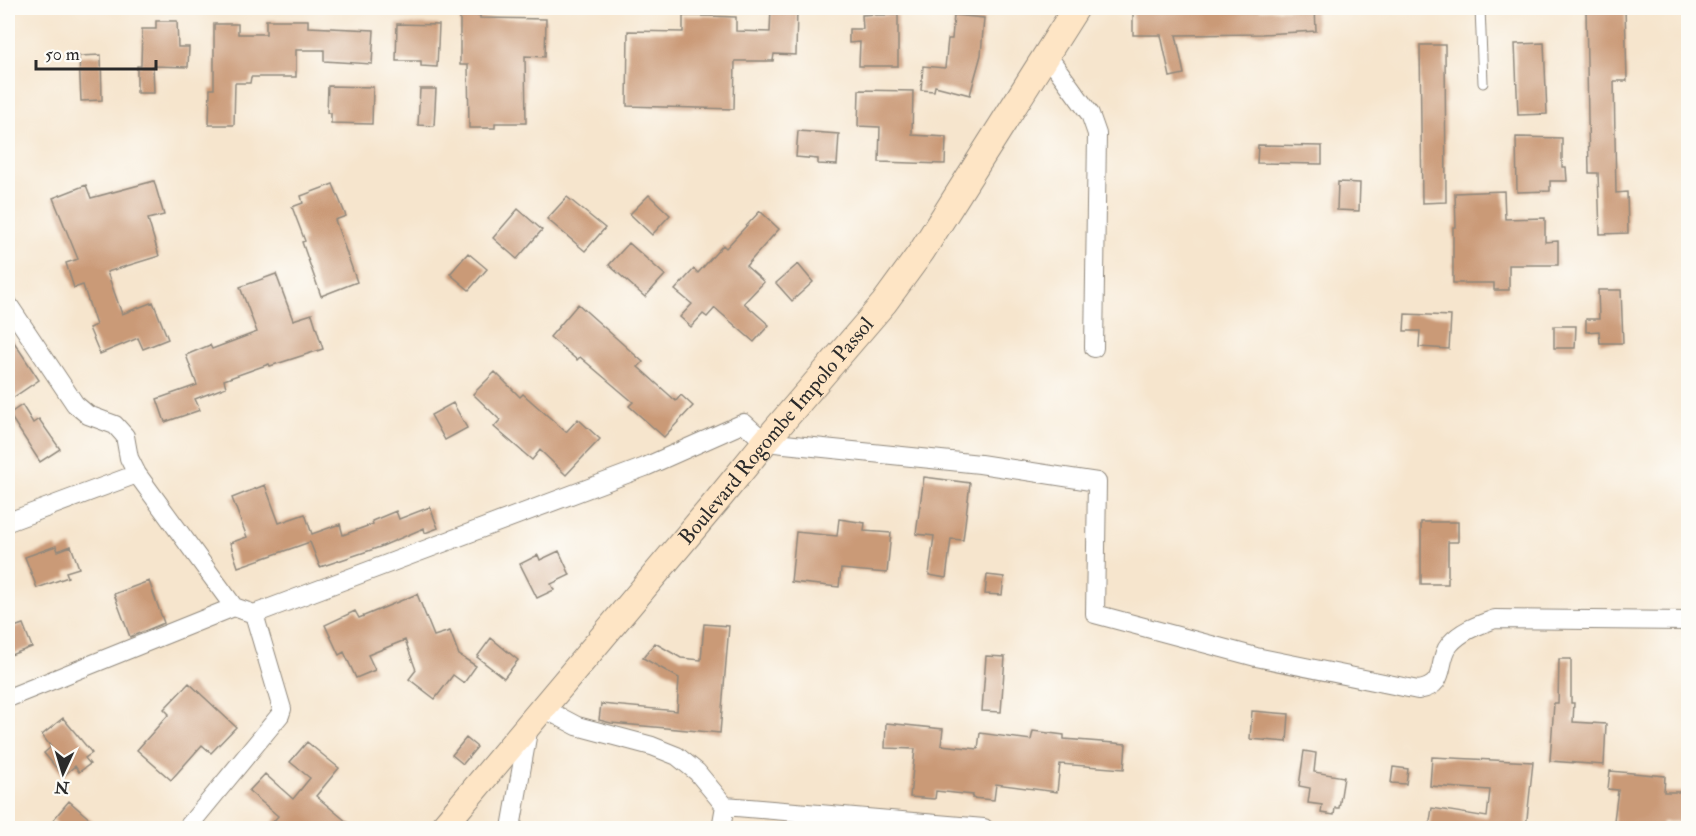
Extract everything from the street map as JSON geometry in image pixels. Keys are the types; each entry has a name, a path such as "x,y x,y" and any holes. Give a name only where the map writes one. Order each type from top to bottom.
{"street":[{"name":"Boulevard Rogombe Impolo Passol","path":"442,828 884,303 922,251 1076,8"},
{"path":"1047,55 1090,114 1097,134 1094,348"},
{"path":"8,304 75,404 88,415 115,425 125,436 129,458 138,474 234,607 254,614 645,467 744,423 765,442 980,464 1096,482 1095,614 1256,657 1418,690 1427,689 1437,682 1449,645 1471,627 1496,619 1689,621"},
{"path":"8,522 138,474"},
{"path":"8,698 234,607"},
{"path":"187,828 280,715 282,709 254,614"},
{"path":"511,828 536,717 652,746 677,756 698,772 725,806 984,828"},
{"path":"721,828 725,806"}],"lane":[{"path":"1480,8 1483,83"}],"building":[{"path":"771,8 797,8 796,55 774,54 773,61 735,61 734,109 627,106 628,31 683,32 683,16 709,16 736,17 736,31 770,32"},
{"path":"1133,8 1260,8 1260,10 1315,8 1316,31 1176,35 1184,74 1170,77 1161,35 1133,35"},
{"path":"1625,8 1627,81 1614,81 1616,193 1627,192 1628,233 1600,234 1598,173 1589,173 1586,9"},
{"path":"460,15 480,15 480,18 546,19 545,57 525,56 526,123 495,123 495,128 469,128 468,65 460,65"},
{"path":"862,15 898,15 898,66 859,66 860,42 849,43 849,29 863,29"},
{"path":"954,15 984,18 981,55 970,95 935,86 934,91 921,90 923,66 945,68 948,39 952,39"},
{"path":"266,20 308,20 308,27 374,30 372,64 324,61 324,50 296,50 296,77 251,77 250,83 235,83 234,125 209,125 210,89 214,89 214,24 238,24 238,34 266,34"},
{"path":"156,21 177,21 178,47 189,47 188,67 153,66 154,93 137,93 137,66 141,66 142,29 156,29"},
{"path":"397,24 439,25 437,67 421,66 421,61 396,61"},
{"path":"1544,43 1547,114 1518,115 1515,44"},
{"path":"1420,45 1445,45 1446,202 1422,203"},
{"path":"101,55 102,100 81,101 79,56"},
{"path":"328,86 373,87 372,124 331,123 331,113 327,113"},
{"path":"420,89 436,89 434,126 418,125"},
{"path":"859,90 913,91 912,135 946,137 945,164 879,162 880,127 858,126"},
{"path":"798,131 839,134 837,165 818,164 818,159 796,157"},
{"path":"1516,137 1562,138 1562,167 1566,167 1567,181 1550,181 1550,191 1517,192"},
{"path":"1258,145 1322,146 1322,164 1257,163"},
{"path":"154,181 164,215 148,219 159,256 107,272 122,314 153,302 168,339 143,349 138,338 100,354 89,328 96,325 83,285 74,288 66,263 78,259 53,198 86,185 91,198"},
{"path":"1338,182 1360,183 1359,211 1337,210"},
{"path":"333,184 346,216 335,220 357,282 321,296 302,242 305,241 292,207 303,203 301,196"},
{"path":"1504,191 1505,219 1545,218 1545,242 1558,241 1558,265 1509,265 1509,290 1494,290 1494,283 1453,283 1455,193"},
{"path":"649,195 670,215 652,235 630,214"},
{"path":"567,197 605,228 585,251 547,219"},
{"path":"518,209 542,230 517,259 493,238"},
{"path":"760,211 779,229 746,266 764,282 744,303 769,325 754,342 715,308 707,317 703,314 691,327 680,317 692,304 675,290 694,269 698,273 723,245 726,248"},
{"path":"629,243 665,275 645,297 609,265"},
{"path":"468,253 487,269 469,290 450,274"},
{"path":"798,264 813,282 792,301 776,283"},
{"path":"276,274 293,320 312,314 323,349 270,366 269,364 224,380 226,387 195,399 200,410 165,422 157,399 197,385 186,355 210,345 212,349 257,332 240,287"},
{"path":"1598,290 1621,290 1623,343 1600,343 1599,331 1586,332 1586,319 1599,319"},
{"path":"578,304 643,362 638,367 676,401 681,395 693,406 664,437 629,406 633,402 580,357 577,360 550,337"},
{"path":"1405,314 1451,316 1449,349 1419,347 1420,331 1404,331"},
{"path":"1554,326 1576,326 1575,348 1554,348"},
{"path":"8,333 39,380 8,401"},
{"path":"495,372 520,397 523,394 566,432 578,419 600,439 566,475 540,450 532,460 494,427 500,420 473,394"},
{"path":"453,403 467,428 445,440 431,415"},
{"path":"22,405 33,423 39,419 60,449 40,462 9,414"},
{"path":"924,477 970,483 963,540 951,539 946,578 929,575 934,536 916,534"},
{"path":"265,485 279,523 305,514 312,534 340,524 343,535 373,524 372,521 396,511 399,519 430,507 438,528 425,533 424,528 380,547 320,567 310,542 238,567 230,543 247,537 232,498"},
{"path":"839,519 865,523 864,531 891,533 887,573 841,569 839,587 791,582 796,532 837,536"},
{"path":"1421,522 1458,522 1458,542 1448,542 1448,584 1421,584"},
{"path":"56,546 58,551 71,546 79,568 66,572 68,577 37,588 25,557"},
{"path":"559,551 570,575 551,584 554,590 537,598 520,564 538,555 540,560"},
{"path":"987,575 1004,577 1002,595 985,594"},
{"path":"149,581 164,623 130,637 114,594"},
{"path":"417,594 434,636 450,631 459,655 476,666 464,683 453,675 435,699 409,679 416,670 405,640 368,655 375,670 356,678 344,652 339,655 325,625 355,611 359,618"},
{"path":"23,624 32,647 8,656 8,629"},
{"path":"704,624 729,626 720,733 599,720 601,704 677,711 679,678 643,658 655,643 681,658 701,660"},
{"path":"491,638 518,660 504,678 477,657"},
{"path":"986,656 1005,657 1001,712 982,711"},
{"path":"1559,659 1571,659 1573,722 1606,724 1604,765 1550,761 1554,703 1558,703"},
{"path":"189,683 236,727 211,753 202,745 171,780 137,750 169,714 164,709"},
{"path":"1252,711 1289,714 1287,742 1250,739"},
{"path":"63,718 92,753 85,758 90,764 79,772 75,766 63,776 44,753 51,747 42,735"},
{"path":"886,723 943,729 941,745 978,749 980,733 1031,740 1033,731 1064,735 1064,739 1126,744 1124,769 1060,764 1057,792 996,784 994,800 936,791 935,799 910,797 915,749 885,748"},
{"path":"466,738 477,747 463,764 452,755"},
{"path":"307,742 339,768 316,796 354,828 268,828 278,816 249,791 265,774 293,799 310,778 290,762"},
{"path":"1304,751 1316,753 1314,772 1344,777 1339,808 1335,808 1334,815 1321,813 1322,805 1308,803 1310,788 1299,786"},
{"path":"1432,757 1533,762 1526,828 1429,828 1432,808 1487,817 1490,790 1430,786"},
{"path":"1393,767 1408,769 1406,784 1391,783"},
{"path":"1610,771 1665,776 1664,792 1689,792 1689,822 1662,822 1661,828 1613,828 1618,790 1608,789"},
{"path":"69,801 100,828 62,828 53,820"}]}
